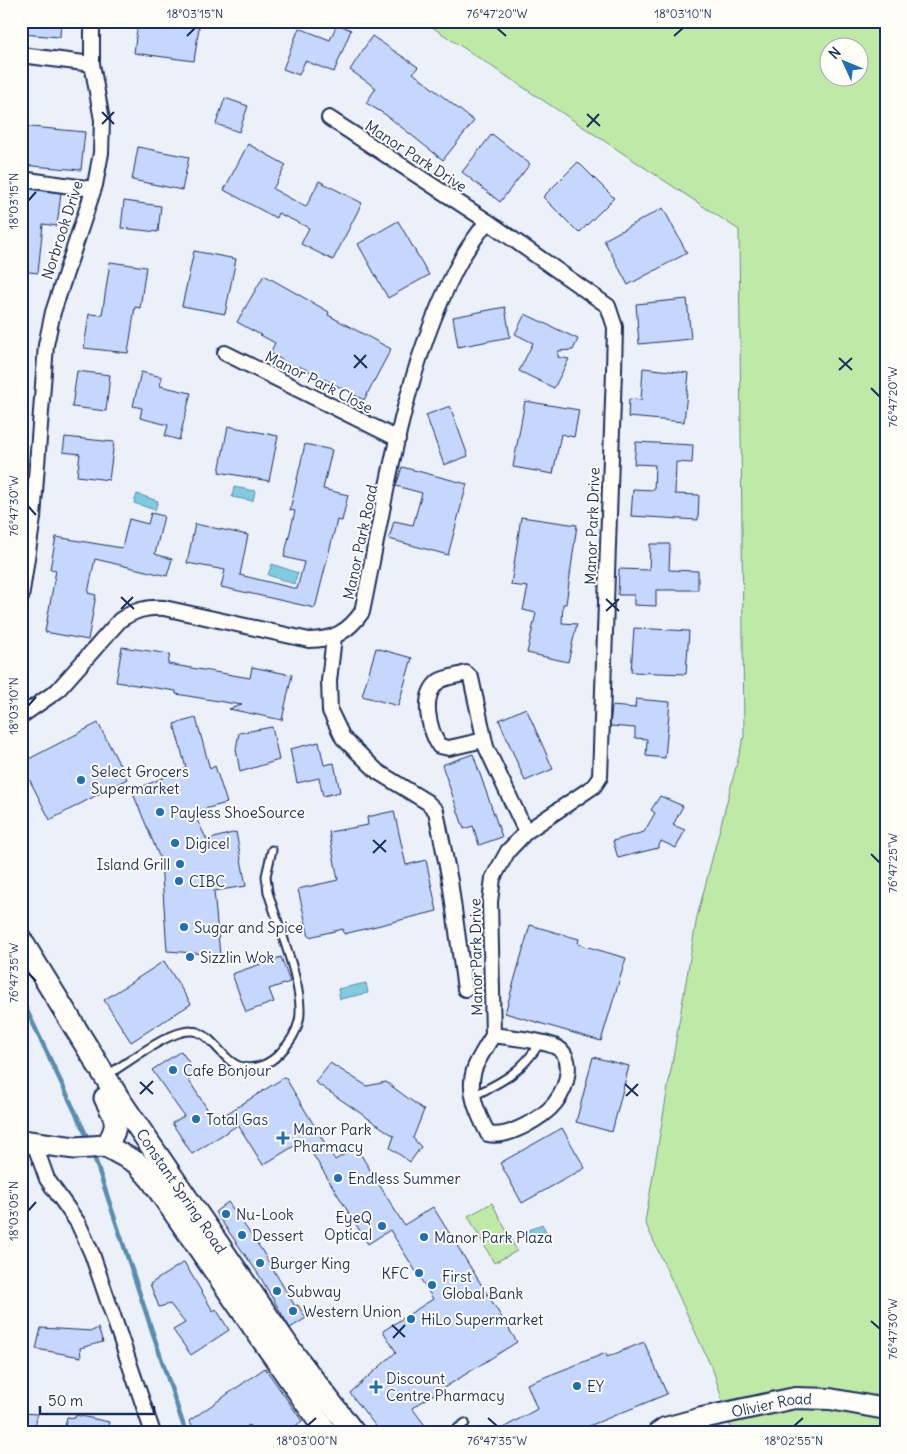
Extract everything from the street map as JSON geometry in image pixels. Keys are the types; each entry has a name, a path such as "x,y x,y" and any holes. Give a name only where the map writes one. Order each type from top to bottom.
{"main road":[{"name":"Constant Spring Road","path":"23,943 105,1076 290,1349 354,1433"},
{"path":"23,943 42,983 117,1120 115,1133 102,1146 75,1148 28,1142"},
{"name":"Constant Spring Road","path":"102,1146 137,1164 151,1178 327,1433"},
{"name":"Olivier Road","path":"658,1433 702,1418 795,1398 830,1399 886,1409"}],"street":[{"name":"Norbrook Drive","path":"21,598 33,518 46,344 53,312 93,189 101,153 102,120 92,64 92,21"},
{"path":"21,55 92,64"},
{"name":"Manor Park Drive","path":"329,118 487,222 608,306 615,327 600,777 594,786 526,832 508,851 493,878 490,902 493,1035"},
{"path":"21,179 93,189"},
{"name":"Manor Park Road","path":"334,637 346,631 362,612 398,439 421,352 447,287 464,254 487,222"},
{"name":"Manor Park Close","path":"225,353 398,439"},
{"path":"21,716 57,691 120,620 132,611 147,608 164,608 309,640 322,640 334,637 329,681 330,711 343,738 378,772 427,802 436,811 450,881 465,989"},
{"path":"484,740 448,748 439,746 434,736 429,702 430,691 441,680 466,673 472,678 484,740 526,832"},
{"path":"493,1035 540,1043 554,1046 563,1052 568,1061 564,1087 555,1103 541,1116 505,1135 488,1134 477,1111 473,1096 474,1070 493,1035"},
{"path":"28,1142 47,1179 78,1223 92,1254 153,1433"}],"lane":[{"path":"105,1076 167,1037 179,1032 192,1030 203,1036 232,1063 252,1068 267,1064 277,1057 291,1041 299,1020 300,998 268,892 266,876 272,850"},
{"path":"473,1096 510,1077 528,1062 540,1043"},
{"path":"452,1433 465,1423"}],"green space":[{"path":"423,21 886,21 886,1433 724,1433 731,1429 714,1373 645,1222 697,917 744,736 739,230"},
{"path":"492,1203 517,1251 494,1263 468,1216"}],"water":[{"path":"234,487 255,491 253,501 232,497"},
{"path":"137,494 158,501 155,510 134,503"},
{"path":"272,564 298,573 294,584 268,575"},
{"path":"366,983 368,993 340,999 338,989"},
{"path":"542,1224 548,1235 531,1244 525,1232"}],"building":[{"path":"21,21 61,21 60,37 21,34"},
{"path":"138,21 199,27 194,61 134,53"},
{"path":"337,24 351,30 334,72 305,61 299,75 283,69 299,28 330,40"},
{"path":"372,36 418,67 413,73 474,121 443,160 386,115 366,103 376,88 350,70"},
{"path":"225,98 248,106 239,132 216,124"},
{"path":"21,126 85,132 81,170 21,165"},
{"path":"492,134 530,164 500,202 462,172"},
{"path":"248,144 286,165 273,189 306,207 319,181 362,203 333,260 301,244 309,228 278,213 276,218 224,190"},
{"path":"138,147 189,157 182,190 132,180"},
{"path":"578,162 614,198 579,233 543,197"},
{"path":"21,188 61,193 57,226 43,224 38,273 21,271"},
{"path":"124,201 161,206 158,232 121,228"},
{"path":"663,208 687,253 628,285 604,240"},
{"path":"398,221 429,275 388,298 358,244"},
{"path":"194,251 236,259 225,314 182,306"},
{"path":"110,262 146,267 140,308 135,307 128,353 84,348 89,314 102,315"},
{"path":"264,275 329,312 328,315 391,349 364,400 299,366 297,369 270,353 275,343 237,322"},
{"path":"687,299 691,339 639,344 636,304"},
{"path":"505,307 510,337 458,347 453,317"},
{"path":"525,314 578,339 573,350 558,351 558,357 569,359 554,388 519,371 533,343 515,334"},
{"path":"643,368 689,373 684,422 628,417 629,399 641,400"},
{"path":"77,371 110,375 106,411 72,407"},
{"path":"141,372 162,377 160,386 191,393 179,440 165,436 168,425 140,418 142,408 133,406"},
{"path":"525,401 579,410 574,437 561,434 553,474 513,467"},
{"path":"450,406 468,456 444,465 426,415"},
{"path":"228,426 278,436 269,481 219,472"},
{"path":"65,437 114,442 109,480 77,476 80,454 63,452"},
{"path":"636,442 693,445 692,463 676,462 675,494 699,495 698,520 631,516 633,489 654,490 655,465 634,464"},
{"path":"305,444 332,450 323,489 348,495 342,521 337,520 315,608 221,587 225,570 187,563 195,524 248,535 240,575 297,589 304,562 284,557 295,511 290,510"},
{"path":"402,467 467,484 448,555 389,539 394,521 413,525 422,493 396,486"},
{"path":"151,513 164,516 155,554 172,559 167,576 95,559 88,593 96,595 88,640 45,632 56,570 50,569 56,537 122,548 129,519 148,524"},
{"path":"521,517 577,525 566,604 563,604 562,623 577,624 568,662 527,653 536,613 523,610 528,587 511,585"},
{"path":"650,544 670,544 669,570 698,571 698,590 656,590 656,606 634,605 634,595 618,595 619,569 649,570"},
{"path":"634,628 689,631 686,674 631,672"},
{"path":"122,647 170,654 168,664 250,678 252,667 292,675 282,720 229,709 242,705 176,694 176,691 116,682"},
{"path":"376,648 412,658 398,706 362,696"},
{"path":"636,699 670,702 665,758 646,756 647,739 635,738 635,728 610,726 612,706 635,708"},
{"path":"526,708 553,769 525,781 499,720"},
{"path":"196,718 210,769 215,766 227,803 193,812 207,840 236,832 246,886 214,891 220,955 167,951 161,861 132,791 186,768 174,724"},
{"path":"98,723 127,779 50,820 21,763"},
{"path":"272,727 279,760 240,772 236,749 239,733"},
{"path":"319,742 324,765 334,763 340,792 323,796 319,778 297,783 290,749"},
{"path":"473,754 502,837 479,845 473,826 464,829 442,765"},
{"path":"660,796 683,806 673,825 685,830 676,848 661,841 658,848 618,858 613,841 644,832 655,813 651,810"},
{"path":"394,811 406,865 426,860 437,911 344,934 343,929 309,937 298,889 338,880 329,832 368,825 367,817"},
{"path":"530,925 579,939 578,944 626,958 601,1041 505,1013"},
{"path":"281,957 290,982 269,989 274,1002 246,1012 232,974"},
{"path":"164,961 191,1004 131,1042 104,1000"},
{"name":"Manor Park Plaza","path":"181,1051 194,1070 186,1076 215,1121 285,1077 335,1160 356,1147 404,1225 433,1207 517,1342 412,1408 427,1428 419,1433 381,1433 350,1393 396,1352 383,1331 433,1299 390,1230 368,1244 304,1140 263,1165 238,1125 192,1154 172,1123 184,1116 152,1070"},
{"path":"593,1057 629,1066 612,1132 576,1122"},
{"path":"330,1063 367,1086 386,1082 424,1110 413,1138 421,1147 410,1162 390,1148 394,1136 315,1082"},
{"path":"562,1128 585,1168 522,1203 500,1163"},
{"path":"228,1202 261,1249 295,1306 298,1305 306,1318 290,1328 259,1275 215,1212"},
{"path":"184,1262 213,1311 216,1309 229,1330 191,1355 173,1330 185,1323 170,1304 159,1307 150,1284"},
{"path":"41,1328 92,1331 98,1328 103,1342 80,1348 81,1357 36,1349"},
{"name":"EY","path":"644,1342 667,1394 572,1433 494,1433 537,1409 527,1384 606,1353 607,1357"},
{"path":"265,1368 302,1421 286,1433 254,1433 249,1425 239,1433 197,1433 189,1421"},
{"path":"23,1413 37,1414 35,1433 22,1433"},
{"path":"76,1415 109,1422 106,1433 77,1433 64,1430 67,1417 75,1418"}],"waterway":[{"path":"21,998 89,1141"},
{"path":"93,1153 186,1433"}],"place":[{"name":"Select Grocers Supermarket","path":"81,780"},
{"name":"Payless ShoeSource","path":"160,812"},
{"name":"Digicel","path":"175,843"},
{"name":"Island Grill","path":"180,864"},
{"name":"CIBC","path":"179,881"},
{"name":"Sugar and Spice","path":"184,927"},
{"name":"Sizzlin Wok","path":"190,957"},
{"name":"Cafe Bonjour","path":"173,1070"},
{"name":"Total Gas","path":"196,1119"},
{"name":"Manor Park Pharmacy","path":"283,1138"},
{"name":"Endless Summer","path":"338,1178"},
{"name":"Nu-Look","path":"226,1214"},
{"name":"EyeQ Optical","path":"382,1226"},
{"name":"Dessert","path":"242,1235"},
{"name":"Manor Park Plaza","path":"424,1237"},
{"name":"Burger King","path":"260,1263"},
{"name":"KFC","path":"419,1273"},
{"name":"First Global Bank","path":"432,1285"},
{"name":"Subway","path":"277,1291"},
{"name":"Western Union","path":"293,1311"},
{"name":"HiLo Supermarket","path":"411,1319"},
{"name":"EY","path":"577,1386"},
{"name":"Discount Centre Pharmacy","path":"376,1387"}]}
